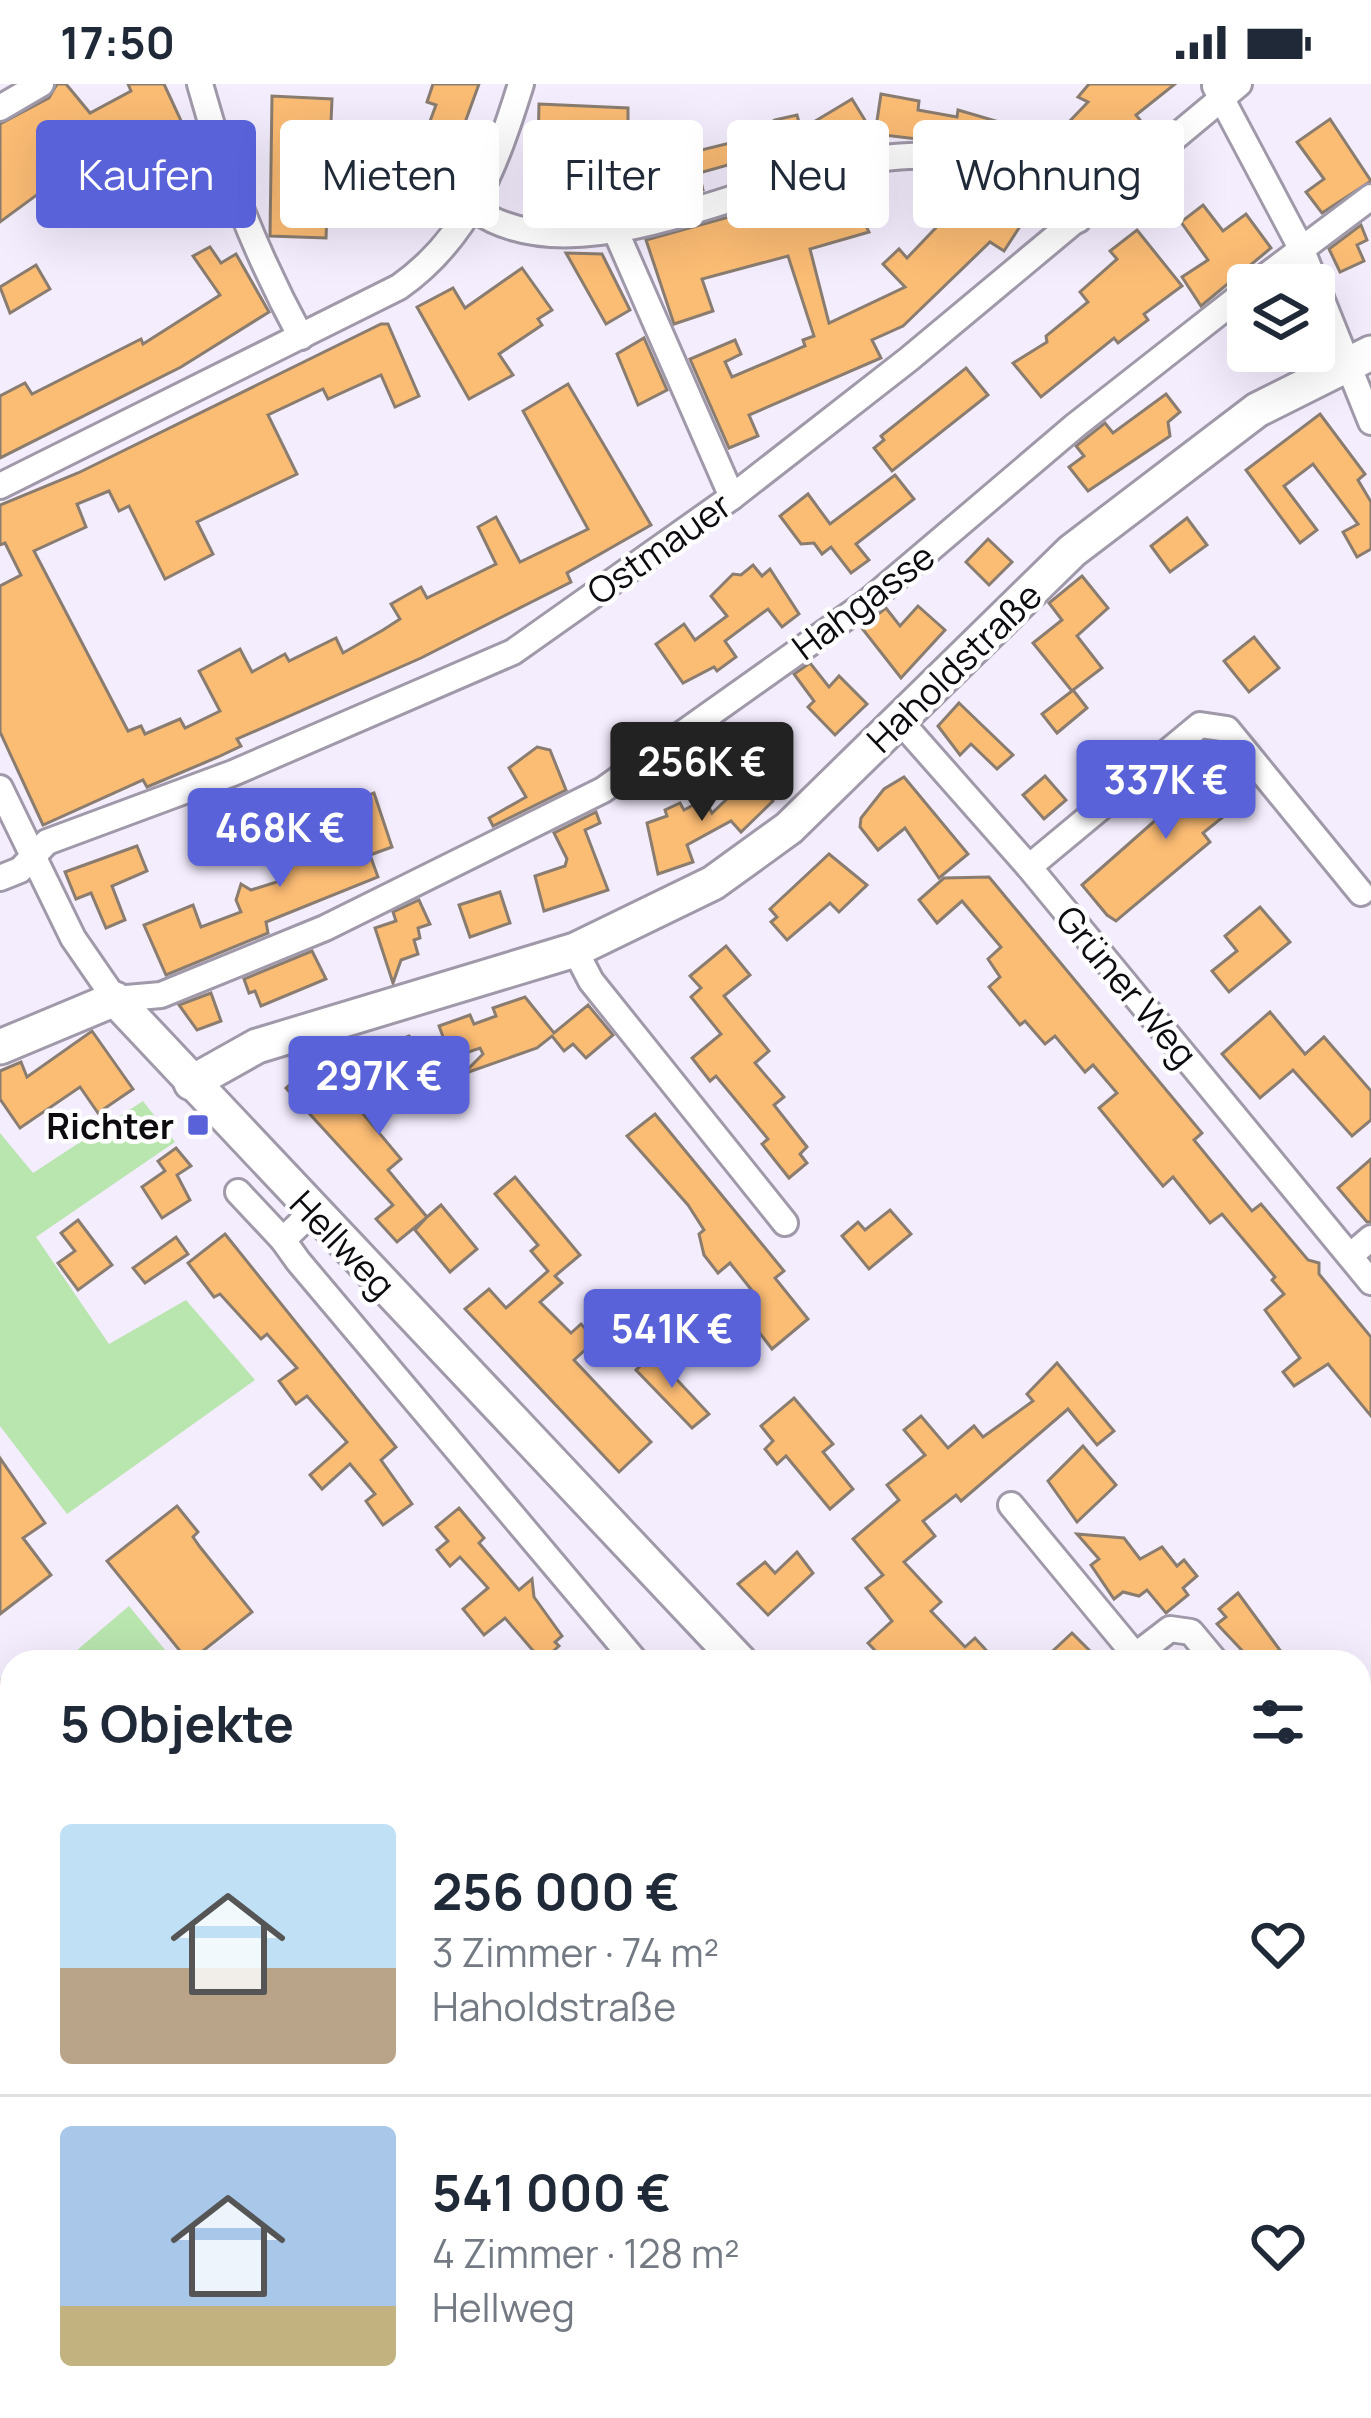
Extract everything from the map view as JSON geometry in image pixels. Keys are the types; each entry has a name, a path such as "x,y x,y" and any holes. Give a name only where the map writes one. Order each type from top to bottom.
{"street":[{"path":"0,108 41,84"},
{"path":"200,84 239,212 301,337"},
{"path":"499,154 521,84"},
{"path":"1225,88 1357,358 1371,422"},
{"name":"Ostmauer","path":"1184,125 1225,88"},
{"path":"499,222 560,238 616,232 860,164 913,157"},
{"name":"Hahgasse","path":"1280,264 1371,196"},
{"path":"0,486 301,337 424,269 458,228"},
{"name":"Ostmauer","path":"0,878 20,870 32,853 233,773 513,652 732,496 1068,228"},
{"path":"616,232 732,496"},
{"name":"Hahgasse","path":"115,999 161,995 325,928 603,790 869,601 1076,425 1227,306"},
{"name":"Haholdstraße","path":"191,1083 257,1046 574,950 713,883 789,828 1072,551 1257,410 1357,358"},
{"name":"Grüner Weg","path":"900,721 1029,867 1371,1282"},
{"path":"1029,867 1200,725 1227,729 1361,893"},
{"name":"Hellweg","path":"0,788 73,938 115,999 729,1650"},
{"path":"574,950 591,981 785,1223"},
{"path":"0,1047 115,999"},
{"path":"238,1192 626,1650"},
{"path":"283,1240 312,1212"},
{"path":"1350,1256 1371,1238"},
{"path":"1011,1505 1125,1650"},
{"path":"1142,1650 1170,1629 1192,1632 1206,1650"}],"green space":[{"path":"143,1101 175,1142 36,1237 109,1344 186,1300 255,1380 67,1514 0,1426 0,1133 33,1173"},
{"path":"129,1606 165,1650 77,1650"}],"building":[{"path":"57,84 66,84 90,113 131,91 128,84 164,84 181,120 36,120 36,195 0,222 0,124 49,98"},
{"path":"433,84 479,84 466,120 430,120 436,105 427,102"},
{"path":"1089,84 1175,84 1136,115 1140,120 1071,120 1088,102 1078,97"},
{"path":"881,94 919,101 918,110 957,117 958,110 992,120 913,120 913,138 889,136 889,120 877,120"},
{"path":"272,96 332,99 331,120 280,120 280,228 326,228 326,238 270,236"},
{"path":"852,99 865,120 817,120"},
{"path":"539,104 628,108 628,120 539,120"},
{"path":"1330,119 1371,181 1322,213 1306,192 1324,179 1297,142"},
{"path":"727,144 727,165 703,172 703,150"},
{"path":"1203,205 1223,231 1246,214 1271,248 1252,264 1227,264 1227,284 1201,306 1182,277 1208,260 1184,220"},
{"path":"727,217 727,228 867,228 869,232 810,249 829,323 905,287 883,264 899,249 907,258 936,228 1019,228 1004,251 990,242 903,326 872,340 881,358 749,415 758,436 729,448 690,359 735,340 741,354 725,362 732,377 805,346 803,340 814,336 788,256 702,279 713,311 674,324 646,240 703,228"},
{"path":"1361,225 1367,240 1357,245 1364,261 1340,272 1329,249"},
{"path":"1137,230 1182,286 1144,314 1148,320 1118,343 1114,338 1041,397 1013,363 1047,342 1046,336 1088,302 1080,292 1117,259 1110,251"},
{"path":"210,247 221,263 236,254 269,312 181,367 0,458 0,396 25,383 32,394 141,339 143,344 220,295 193,256"},
{"path":"566,253 602,254 630,310 606,324"},
{"path":"36,265 50,289 10,313 0,287"},
{"path":"522,268 552,310 538,319 542,325 499,354 513,375 469,399 417,307 453,288 465,308"},
{"path":"388,324 419,396 395,407 381,375 328,399 323,389 268,415 297,474 197,522 213,554 165,579 129,506 119,511 109,491 77,504 86,527 34,551 128,731 141,726 145,734 180,719 185,728 220,711 199,671 240,649 252,672 285,654 289,661 336,638 343,653 383,630 400,619 391,604 421,587 427,598 496,564 478,527 496,517 520,562 588,529 523,411 568,384 651,525 567,573 571,582 421,658 237,739 241,746 218,757 147,787 143,780 43,825 0,732 0,586 21,575 5,543 0,545 0,505 78,473"},
{"path":"644,338 667,390 638,405 617,354"},
{"path":"966,368 988,395 892,471 874,448 884,440 881,436"},
{"path":"1166,394 1180,412 1168,422 1170,436 1088,491 1069,467 1084,456 1076,446 1105,423 1113,433"},
{"path":"1320,414 1365,474 1358,480 1371,502 1371,549 1357,557 1343,532 1358,524 1313,464 1284,486 1317,530 1300,543 1246,470"},
{"path":"895,475 914,499 856,544 869,560 851,573 831,547 822,554 814,543 801,544 780,516 808,494 830,524"},
{"path":"1187,518 1207,545 1170,572 1151,546"},
{"path":"988,539 1012,562 989,585 966,562"},
{"path":"753,565 762,576 770,569 799,614 782,627 768,609 725,641 736,657 717,671 714,667 683,683 656,644 684,624 695,640 727,616 711,596 733,574 741,575"},
{"path":"1082,576 1108,608 1077,636 1102,668 1073,690 1087,708 1057,733 1042,714 1072,691 1033,643 1062,620 1049,603"},
{"path":"918,606 945,630 901,678 861,627 886,608 900,626"},
{"path":"1254,637 1279,668 1249,692 1224,661"},
{"path":"810,663 829,687 839,676 867,704 835,735 808,707 814,701 794,674"},
{"path":"959,703 1013,755 997,769 971,744 960,755 938,726"},
{"path":"537,747 550,750 566,790 493,826 489,818 526,797 509,768"},
{"path":"1218,758 1249,796 1203,833 1210,842 1116,921 1082,885 1192,788 1188,783"},
{"path":"1045,776 1066,800 1044,819 1023,795"},
{"path":"750,777 773,801 741,832 731,821 687,845 693,862 658,874 647,823 667,816 665,810 680,803 684,810 704,799 712,813"},
{"path":"904,777 968,854 939,878 905,828 878,850 860,827 861,818 884,789"},
{"path":"374,793 392,847 370,855 378,877 266,922 268,933 166,975 144,925 193,905 201,927 241,912 236,900 241,884 251,890 283,880 276,860 343,829 335,808"},
{"path":"596,812 600,823 585,830 608,890 544,911 535,876 565,866 567,859 554,833"},
{"path":"137,846 147,871 112,886 125,920 106,928 91,893 76,899 65,872"},
{"path":"829,854 867,885 839,912 830,903 787,940 771,922 777,917 770,909"},
{"path":"989,877 1202,1133 1194,1140 1252,1211 1261,1204 1308,1260 1319,1263 1319,1274 1371,1337 1371,1416 1328,1364 1294,1386 1283,1372 1300,1358 1265,1310 1284,1294 1272,1280 1275,1277 1222,1214 1210,1223 1173,1177 1163,1186 1099,1108 1117,1093 1093,1065 1085,1072 1055,1036 1045,1044 1025,1021 1020,1025 989,987 1000,977 988,959 1001,947 962,901 937,923 919,900 944,878"},
{"path":"500,892 510,923 470,937 459,905"},
{"path":"419,900 430,924 418,928 420,938 414,940 418,954 401,960 393,983 375,928 396,921 393,912"},
{"path":"1260,907 1290,942 1229,992 1212,971 1237,951 1225,936"},
{"path":"726,946 750,975 724,996 769,1051 755,1063 784,1097 774,1105 807,1147 800,1154 807,1163 789,1178 762,1144 768,1139 716,1076 710,1081 692,1058 721,1034 691,997 701,988 690,976"},
{"path":"312,951 326,979 261,1006 255,991 249,993 244,979"},
{"path":"211,993 221,1021 197,1030 179,1005"},
{"path":"525,997 554,1033 588,1005 613,1035 586,1058 573,1044 564,1051 552,1036 537,1048 463,1074 483,1054 480,1048 451,1058 439,1026 470,1015 474,1024 496,1016 493,1008"},
{"path":"1270,1012 1305,1054 1324,1037 1371,1091 1371,1120 1352,1136 1293,1070 1260,1098 1222,1054"},
{"path":"92,1031 133,1089 98,1113 80,1087 20,1128 0,1099 0,1071 21,1062 27,1077"},
{"path":"409,1036 439,1070 395,1086 390,1072 354,1103 401,1159 388,1170 427,1217 441,1205 477,1249 450,1272 415,1230 426,1218 397,1242 376,1219 393,1205 286,1088 317,1061 323,1068 337,1056 343,1063"},
{"path":"655,1114 784,1271 775,1278 808,1319 772,1349 738,1305 754,1293 730,1263 718,1273 704,1255 699,1234 704,1230 688,1205 627,1136"},
{"path":"176,1148 191,1166 177,1175 190,1200 162,1218 142,1187 165,1171 158,1161"},
{"path":"1371,1159 1371,1222 1367,1222 1338,1188"},
{"path":"515,1177 580,1255 555,1276 562,1283 540,1302 571,1333 581,1324 596,1340 574,1360 651,1442 619,1472 465,1309 489,1289 506,1308 548,1271 531,1251 538,1245 495,1194"},
{"path":"890,1210 911,1234 869,1269 842,1236 858,1222 865,1230"},
{"path":"78,1220 112,1265 78,1290 58,1263 75,1251 61,1233"},
{"path":"225,1234 396,1447 381,1460 412,1504 383,1525 366,1501 375,1494 350,1464 322,1489 310,1475 347,1442 307,1396 296,1404 279,1381 297,1368 267,1334 261,1339 220,1294 214,1297 188,1263"},
{"path":"176,1237 188,1254 145,1283 133,1268"},
{"path":"653,1354 709,1414 692,1428 636,1370"},
{"path":"1057,1363 1114,1431 1097,1445 1068,1409 961,1501 956,1495 923,1521 935,1536 904,1562 941,1602 931,1611 965,1647 975,1638 986,1650 875,1650 868,1643 892,1621 866,1588 883,1575 853,1539 899,1500 887,1485 925,1455 904,1430 921,1416 948,1448 974,1426 983,1437 1033,1401 1027,1394"},
{"path":"794,1398 833,1444 823,1452 853,1489 830,1509 786,1456 777,1464 765,1449 773,1441 761,1426"},
{"path":"1083,1446 1116,1485 1077,1522 1048,1481"},
{"path":"0,1458 45,1523 23,1538 51,1575 0,1614"},
{"path":"177,1506 198,1532 193,1537 200,1547 252,1612 204,1650 179,1650 107,1561"},
{"path":"459,1508 484,1538 479,1543 519,1590 532,1579 534,1597 562,1636 555,1642 559,1646 533,1650 505,1618 484,1635 463,1609 488,1588 460,1557 450,1566 437,1550 448,1541 436,1527"},
{"path":"1077,1534 1124,1538 1140,1559 1162,1547 1177,1566 1184,1560 1197,1576 1183,1588 1188,1595 1166,1613 1147,1590 1139,1596 1123,1592 1114,1599 1091,1565 1099,1559"},
{"path":"797,1552 813,1573 768,1615 738,1584 765,1562 775,1573"},
{"path":"1238,1593 1280,1650 1242,1650 1217,1624 1226,1617 1219,1609"},
{"path":"1072,1633 1089,1650 1054,1650"}],"place":[{"name":"Richter","path":"198,1125"}]}
